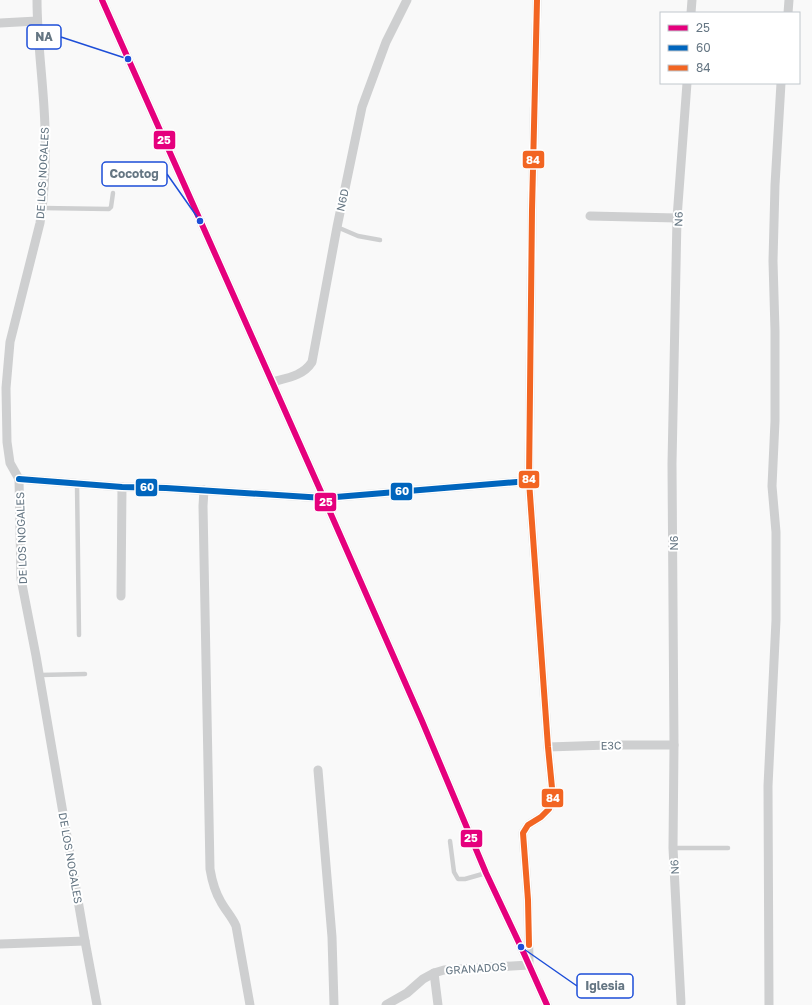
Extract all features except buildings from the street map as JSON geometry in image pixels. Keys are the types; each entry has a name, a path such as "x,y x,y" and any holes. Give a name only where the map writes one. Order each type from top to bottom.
{"street":[{"name":"DE LOS NOGALES","path":"37,0 37,21 45,128 42,208 40,223 10,342 6,388 4,454 11,468 19,479 21,579 40,675 97,1005"},
{"path":"102,0 324,498 422,722 486,874 547,1005"},
{"name":"N6D","path":"272,382 294,377 308,368 312,362 336,227 362,107 386,42 406,0"},
{"path":"529,965 528,900 523,833 528,825 541,817 549,809 553,798 529,481 532,210 537,0"},
{"path":"691,12 692,0"},
{"path":"788,12 789,0"},
{"path":"0,23 37,21"},
{"name":"N6","path":"682,1003 673,848 674,745 672,464 677,218 687,84"},
{"path":"769,1005 768,786 776,613 776,532 772,486 775,414 773,261 775,185 781,84"},
{"path":"590,216 677,218"},
{"path":"19,479 324,498 529,481"},
{"path":"121,596 122,486"},
{"path":"204,490 202,506 210,869 214,886 220,901 236,926 250,1005"},
{"name":"E3C","path":"548,747 674,745"},
{"path":"318,770 332,937 334,1005"},
{"path":"0,944 85,941"},
{"name":"GRANADOS","path":"386,1005 407,993 423,979 444,970 529,965"},
{"path":"434,973 438,1005"}],"lane":[{"path":"42,208 109,209 111,207 113,193"},
{"path":"336,227 358,236 380,240"},
{"path":"77,482 79,635"},
{"path":"40,675 85,674"},
{"path":"450,841 454,872 458,879 465,879 486,874"},
{"path":"673,848 728,848"}],"transit line":[{"name":"25","path":"102,0 422,721 486,873 547,1005"},
{"name":"84","path":"529,945 528,900 523,833 528,825 541,817 549,809 553,798 529,481 532,210 537,0"},
{"name":"60","path":"19,479 122,487 166,488 324,498 529,481"}],"place":[{"name":"NA","path":"128,59"},
{"name":"Cocotog","path":"200,221"},
{"name":"Iglesia","path":"521,947"}]}
